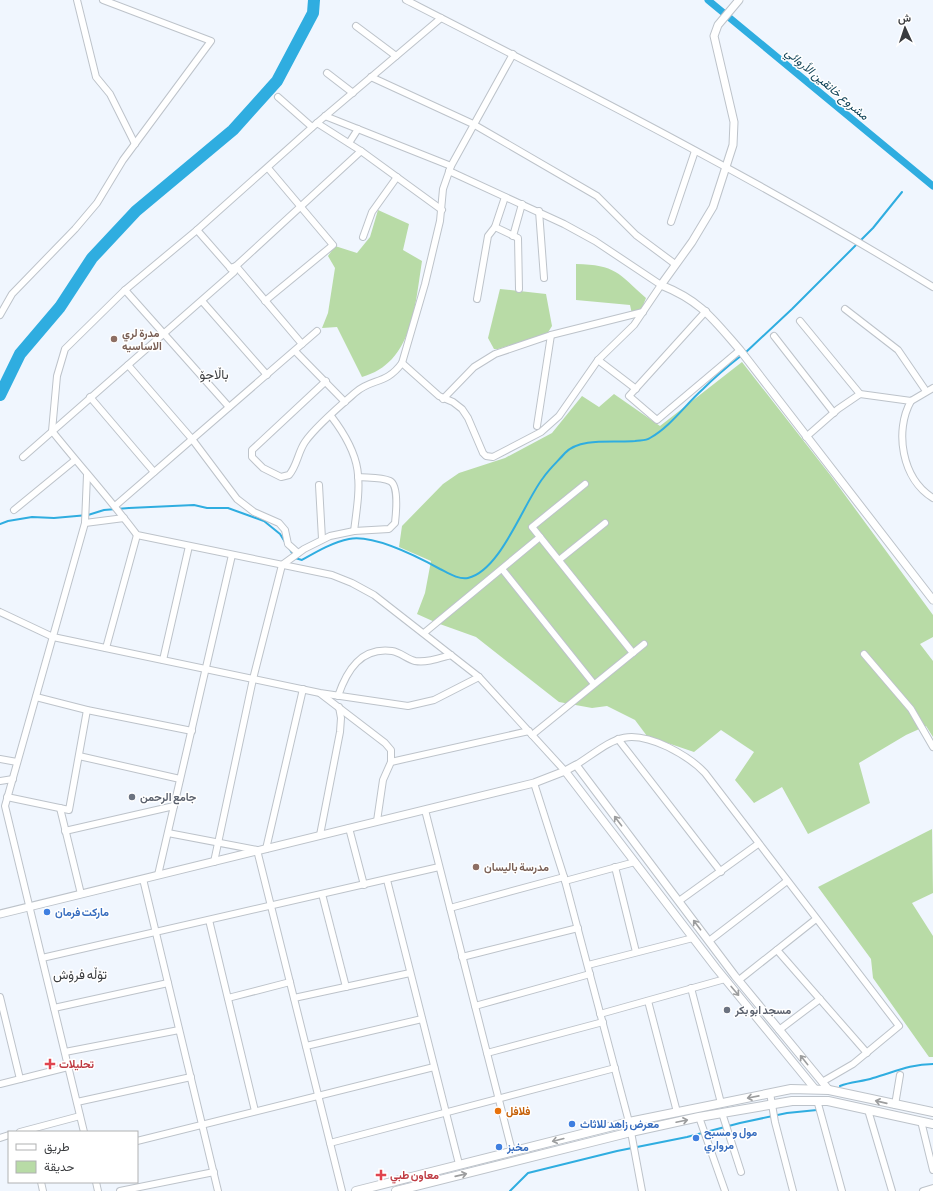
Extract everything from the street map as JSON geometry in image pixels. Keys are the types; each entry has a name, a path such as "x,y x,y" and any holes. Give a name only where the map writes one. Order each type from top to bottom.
{"main road":[{"path":"356,1191 380,1188 459,1164 630,1122 791,1089 829,1090 933,1112"},
{"path":"397,1191 584,1144 631,1136 699,1117 724,1117 817,1100 933,1124"},
{"path":"581,1134 584,1144"}],"street":[{"path":"77,0 96,77 110,94 135,144"},
{"path":"0,315 12,294 75,229 97,203 135,144 211,41 102,0"},
{"path":"406,0 627,113 867,246 933,287"},
{"path":"402,363 443,398 453,402 462,409 468,418 483,453 488,457 493,457 541,432 550,425 567,405 598,360 629,331 692,242 713,207 735,132 714,36 722,19 739,0"},
{"path":"441,18 325,116 197,230 125,290 65,349 57,376 52,431 87,475 115,506 137,535 332,575 348,581 374,595 479,677 565,772 716,968 815,1089"},
{"path":"356,26 396,56"},
{"path":"326,381 252,450 252,457 268,471 282,477 287,477 291,474 305,442 331,416 359,389 390,376 402,363 425,284 442,210 443,190 450,168 513,54"},
{"path":"327,73 353,92"},
{"path":"371,77 473,124 597,196 636,235 675,264"},
{"path":"278,96 315,125 361,151 442,210"},
{"path":"325,116 450,168 505,197 538,211 595,241 661,284 682,294 706,311 740,350 933,600"},
{"path":"349,143 358,129"},
{"path":"24,457 90,397 202,301 233,269 361,151"},
{"path":"671,222 695,151"},
{"path":"265,301 333,245 268,168"},
{"path":"363,237 372,212 398,178"},
{"path":"478,299 488,236 495,227 505,197"},
{"path":"513,236 522,204"},
{"path":"538,211 544,278"},
{"path":"495,227 518,238 519,289"},
{"path":"197,230 265,301 302,344"},
{"path":"125,290 229,407"},
{"path":"0,300 7,303"},
{"path":"202,301 267,375"},
{"path":"845,309 898,350 926,391"},
{"path":"706,311 629,396 657,420 740,350"},
{"path":"443,398 474,367 488,358 551,334 642,312"},
{"path":"800,322 860,394 911,401"},
{"path":"115,506 317,331"},
{"path":"537,426 551,334"},
{"path":"774,336 834,413"},
{"path":"295,351 346,402"},
{"path":"598,360 636,389"},
{"path":"128,365 192,440 237,499 254,512 279,523 285,530 289,546 298,553"},
{"path":"933,388 911,401 906,409 903,424 904,456 914,480 927,494 933,498"},
{"path":"806,437 834,413 860,394"},
{"path":"90,397 154,472"},
{"path":"331,416 352,447 357,463 357,504 354,531"},
{"path":"14,510 75,460"},
{"path":"84,1131 4,806 13,779 85,523 87,475"},
{"path":"214,862 253,679 282,565 298,553 322,539 354,531 389,529 393,527 395,521 395,490 393,483 388,480 358,477"},
{"path":"585,484 532,527 633,653"},
{"path":"319,485 322,539"},
{"path":"85,523 124,518"},
{"path":"559,560 605,523"},
{"path":"106,648 137,535"},
{"path":"424,633 540,537"},
{"path":"163,660 189,546"},
{"path":"158,875 232,555"},
{"path":"502,569 594,684"},
{"path":"0,612 53,637 320,693 408,706 434,700 479,677"},
{"path":"391,762 530,733 644,644"},
{"path":"338,696 345,676 358,660 367,654 379,651 394,651 404,658 416,661 432,660 451,655"},
{"path":"864,654 911,709 933,747"},
{"path":"266,848 303,689"},
{"path":"320,693 386,743 391,750 391,762 383,780 377,821"},
{"path":"36,697 87,710 192,731"},
{"path":"320,835 340,732 341,718 339,708"},
{"path":"7,797 69,810 87,710"},
{"path":"0,914 534,783 565,772 618,739 635,736 646,738 691,759 705,773 786,881 899,1026 853,1064 822,1082"},
{"path":"618,739 721,872"},
{"path":"79,756 180,779"},
{"path":"0,759 17,762"},
{"path":"576,765 739,980 829,1090"},
{"path":"0,782 13,779"},
{"path":"534,783 565,879 630,1122"},
{"path":"65,831 174,806"},
{"path":"60,808 81,894"},
{"path":"425,810 512,1151"},
{"path":"349,828 364,884"},
{"path":"168,833 217,844 257,850"},
{"path":"679,901 758,844"},
{"path":"257,850 342,1191"},
{"path":"450,908 635,862"},
{"path":"42,958 439,867"},
{"path":"615,867 636,952"},
{"path":"143,879 218,1191"},
{"path":"387,880 459,1164"},
{"path":"655,888 664,881"},
{"path":"709,941 786,881"},
{"path":"322,894 346,987"},
{"path":"739,980 816,919"},
{"path":"209,920 255,1111"},
{"path":"462,957 578,928"},
{"path":"588,965 693,938"},
{"path":"777,950 867,1053"},
{"path":"716,968 725,961"},
{"path":"294,998 410,973"},
{"path":"475,1006 590,974"},
{"path":"600,1014 725,979"},
{"path":"228,998 290,982"},
{"path":"54,1008 168,983"},
{"path":"691,988 721,1103"},
{"path":"0,997 20,1079"},
{"path":"779,1030 820,999"},
{"path":"648,1001 677,1112"},
{"path":"306,1046 422,1019"},
{"path":"764,1025 770,1019"},
{"path":"487,1053 603,1022"},
{"path":"65,1052 179,1030"},
{"path":"0,1084 68,1067"},
{"path":"138,1141 434,1067"},
{"path":"330,1143 615,1068"},
{"path":"895,1105 900,1075"},
{"path":"77,1102 191,1077"},
{"path":"770,1093 775,1122 793,1191"},
{"path":"817,1100 842,1191"},
{"path":"868,1110 892,1191"},
{"path":"25,1131 80,1116"},
{"path":"699,1117 725,1191"},
{"path":"724,1117 741,1172"},
{"path":"921,1121 933,1170"},
{"path":"631,1136 642,1191"},
{"path":"120,1191 214,1172"},
{"path":"923,1191 933,1188"}],"green space":[{"path":"378,210 409,224 403,250 422,261 413,313 402,346 392,359 379,370 362,377 337,327 322,328 328,313 335,268 328,256 335,246 357,253 370,237"},
{"path":"576,264 600,266 616,272 646,298 640,313 632,314 630,305 576,300"},
{"path":"500,289 546,294 552,326 547,334 494,349 488,338"},
{"path":"742,362 831,476 933,615 933,637 920,644 933,661 933,737 926,726 906,735 859,763 870,803 808,834 782,787 754,803 735,780 754,752 721,730 694,752 647,736 635,720 607,706 592,708 559,702 476,637 417,614 425,593 431,561 399,547 402,526 443,484 459,473 505,458 552,433 582,396 599,407 614,394 660,426"},
{"path":"932,829 933,893 912,903 933,936 933,1057 929,1057 873,978 871,959 818,887"}],"waterway":[{"path":"0,395 20,354 60,307 92,258 136,211 233,130 277,81 313,13 314,0"},
{"name":"مشروع خانقين الأروائي","path":"708,0 933,186"},
{"path":"745,353 792,309 873,228 902,192"},
{"path":"289,548 295,558 302,560 343,540 359,538 371,540 408,553 454,576 468,578 480,572 491,563 510,535 535,489 548,471 571,448 588,443 648,439 665,428 696,395 742,355"},
{"path":"0,524 8,521 32,517 54,518 88,515 104,510 194,505 207,508 228,508 264,521 280,534 285,542"},
{"path":"840,1086 910,1067 933,1064"},
{"path":"510,1191 528,1173 617,1151 687,1137 740,1123 787,1113 817,1110"}],"place":[{"name":"مدرة لري الاساسیه","path":"114,339"},
{"name":"جامع الرحمن","path":"132,797"},
{"name":"مدرسة بالیسان","path":"476,867"},
{"name":"مارکت فرمان","path":"47,912"},
{"name":"مسجد ابو بكر","path":"727,1010"},
{"name":"تحلیلات","path":"50,1064"},
{"name":"فلافل","path":"498,1111"},
{"name":"معرض زاهد للاثاث","path":"572,1124"},
{"name":"مول و مسبح مرواري","path":"696,1138"},
{"name":"مخبز","path":"499,1147"},
{"name":"معاون طبي","path":"381,1175"}],"district":[{"name":"باڵاجۆ","path":"214,374"},
{"name":"تۆڵە فرۆش","path":"80,974"}]}
